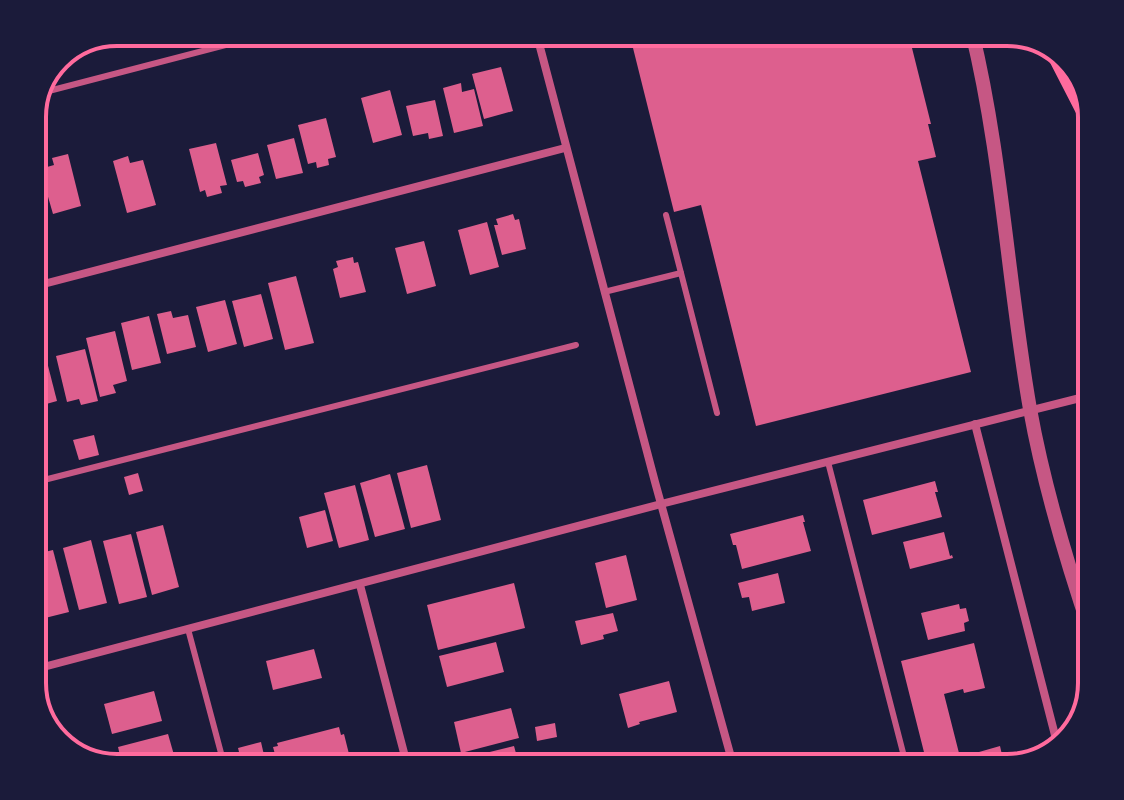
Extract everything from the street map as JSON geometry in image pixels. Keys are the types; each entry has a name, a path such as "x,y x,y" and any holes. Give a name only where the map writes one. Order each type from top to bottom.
{"street":[{"path":"540,46 730,754"},
{"path":"975,46 986,101 1030,409 1045,483 1078,597"},
{"path":"46,283 565,148"},
{"path":"46,667 661,504 1078,398"},
{"path":"975,424 1055,735"},
{"path":"360,585 404,754"}],"lane":[{"path":"51,90 222,46"},
{"path":"666,215 717,413"},
{"path":"604,292 681,273"},
{"path":"46,479 576,345"},
{"path":"828,462 903,754"},
{"path":"188,629 221,754"}],"building":[{"path":"632,46 912,46 936,157 918,161 971,372 756,426 701,205 674,212"},
{"path":"501,67 513,111 484,119 472,74"},
{"path":"461,83 462,92 474,89 483,126 454,133 443,88"},
{"path":"390,90 402,135 373,143 361,98"},
{"path":"435,100 443,136 429,139 428,133 413,136 406,106"},
{"path":"326,118 336,157 328,159 329,165 317,168 316,162 308,164 298,125"},
{"path":"294,138 303,173 276,179 267,145"},
{"path":"216,143 227,185 220,186 222,193 207,197 205,190 200,192 189,149"},
{"path":"258,153 264,175 259,177 261,183 245,187 243,181 237,182 231,160"},
{"path":"68,154 81,206 53,214 46,190 46,167 54,165 52,158"},
{"path":"128,156 130,163 143,160 156,205 127,213 113,161"},
{"path":"513,214 515,220 519,219 526,249 502,255 494,225 498,225 496,219"},
{"path":"487,222 499,267 470,275 458,230"},
{"path":"424,241 436,286 407,294 395,248"},
{"path":"353,257 354,263 358,262 366,292 340,298 333,269 338,267 336,261"},
{"path":"296,276 314,343 285,350 268,283"},
{"path":"261,294 273,339 244,347 232,301"},
{"path":"225,300 237,344 208,352 196,307"},
{"path":"171,311 173,318 188,315 196,347 167,354 157,314"},
{"path":"149,316 161,363 132,370 121,323"},
{"path":"115,331 127,381 113,385 116,393 100,397 86,338"},
{"path":"85,349 98,401 81,405 79,399 67,402 56,356"},
{"path":"46,358 57,401 46,404"},
{"path":"94,435 99,455 79,460 73,440"},
{"path":"427,465 441,520 411,528 397,473"},
{"path":"138,473 143,491 129,495 124,477"},
{"path":"390,474 405,529 375,537 360,483"},
{"path":"935,481 942,517 872,535 863,500"},
{"path":"355,485 369,540 339,548 324,493"},
{"path":"325,510 333,541 307,548 299,517"},
{"path":"803,515 811,551 742,569 730,534"},
{"path":"163,525 179,587 152,595 136,532"},
{"path":"944,532 953,558 910,569 903,542"},
{"path":"131,534 147,597 119,604 103,541"},
{"path":"91,540 107,603 79,610 63,548"},
{"path":"53,550 69,612 46,618 46,552"},
{"path":"626,555 637,600 606,608 595,563"},
{"path":"778,573 785,603 752,611 749,597 742,598 738,583"},
{"path":"514,583 525,628 438,650 427,605"},
{"path":"959,604 960,609 966,608 969,621 964,623 965,631 928,640 921,613"},
{"path":"613,613 618,631 603,635 604,639 581,645 575,621"},
{"path":"496,642 504,672 447,687 439,656"},
{"path":"974,643 985,688 944,694 959,754 924,754 901,661"},
{"path":"314,649 322,678 273,690 266,661"},
{"path":"669,681 677,712 628,728 619,694"},
{"path":"154,691 162,721 112,734 104,704"},
{"path":"511,708 519,738 461,753 454,722"},
{"path":"555,723 557,737 537,741 535,727"},
{"path":"339,727 349,754 275,754 273,747 278,746 277,743"},
{"path":"168,734 174,754 120,754 118,747"},
{"path":"261,742 264,754 240,754 238,748"},
{"path":"514,746 516,754 481,754"},
{"path":"1000,746 1002,754 980,754 979,752"}]}
